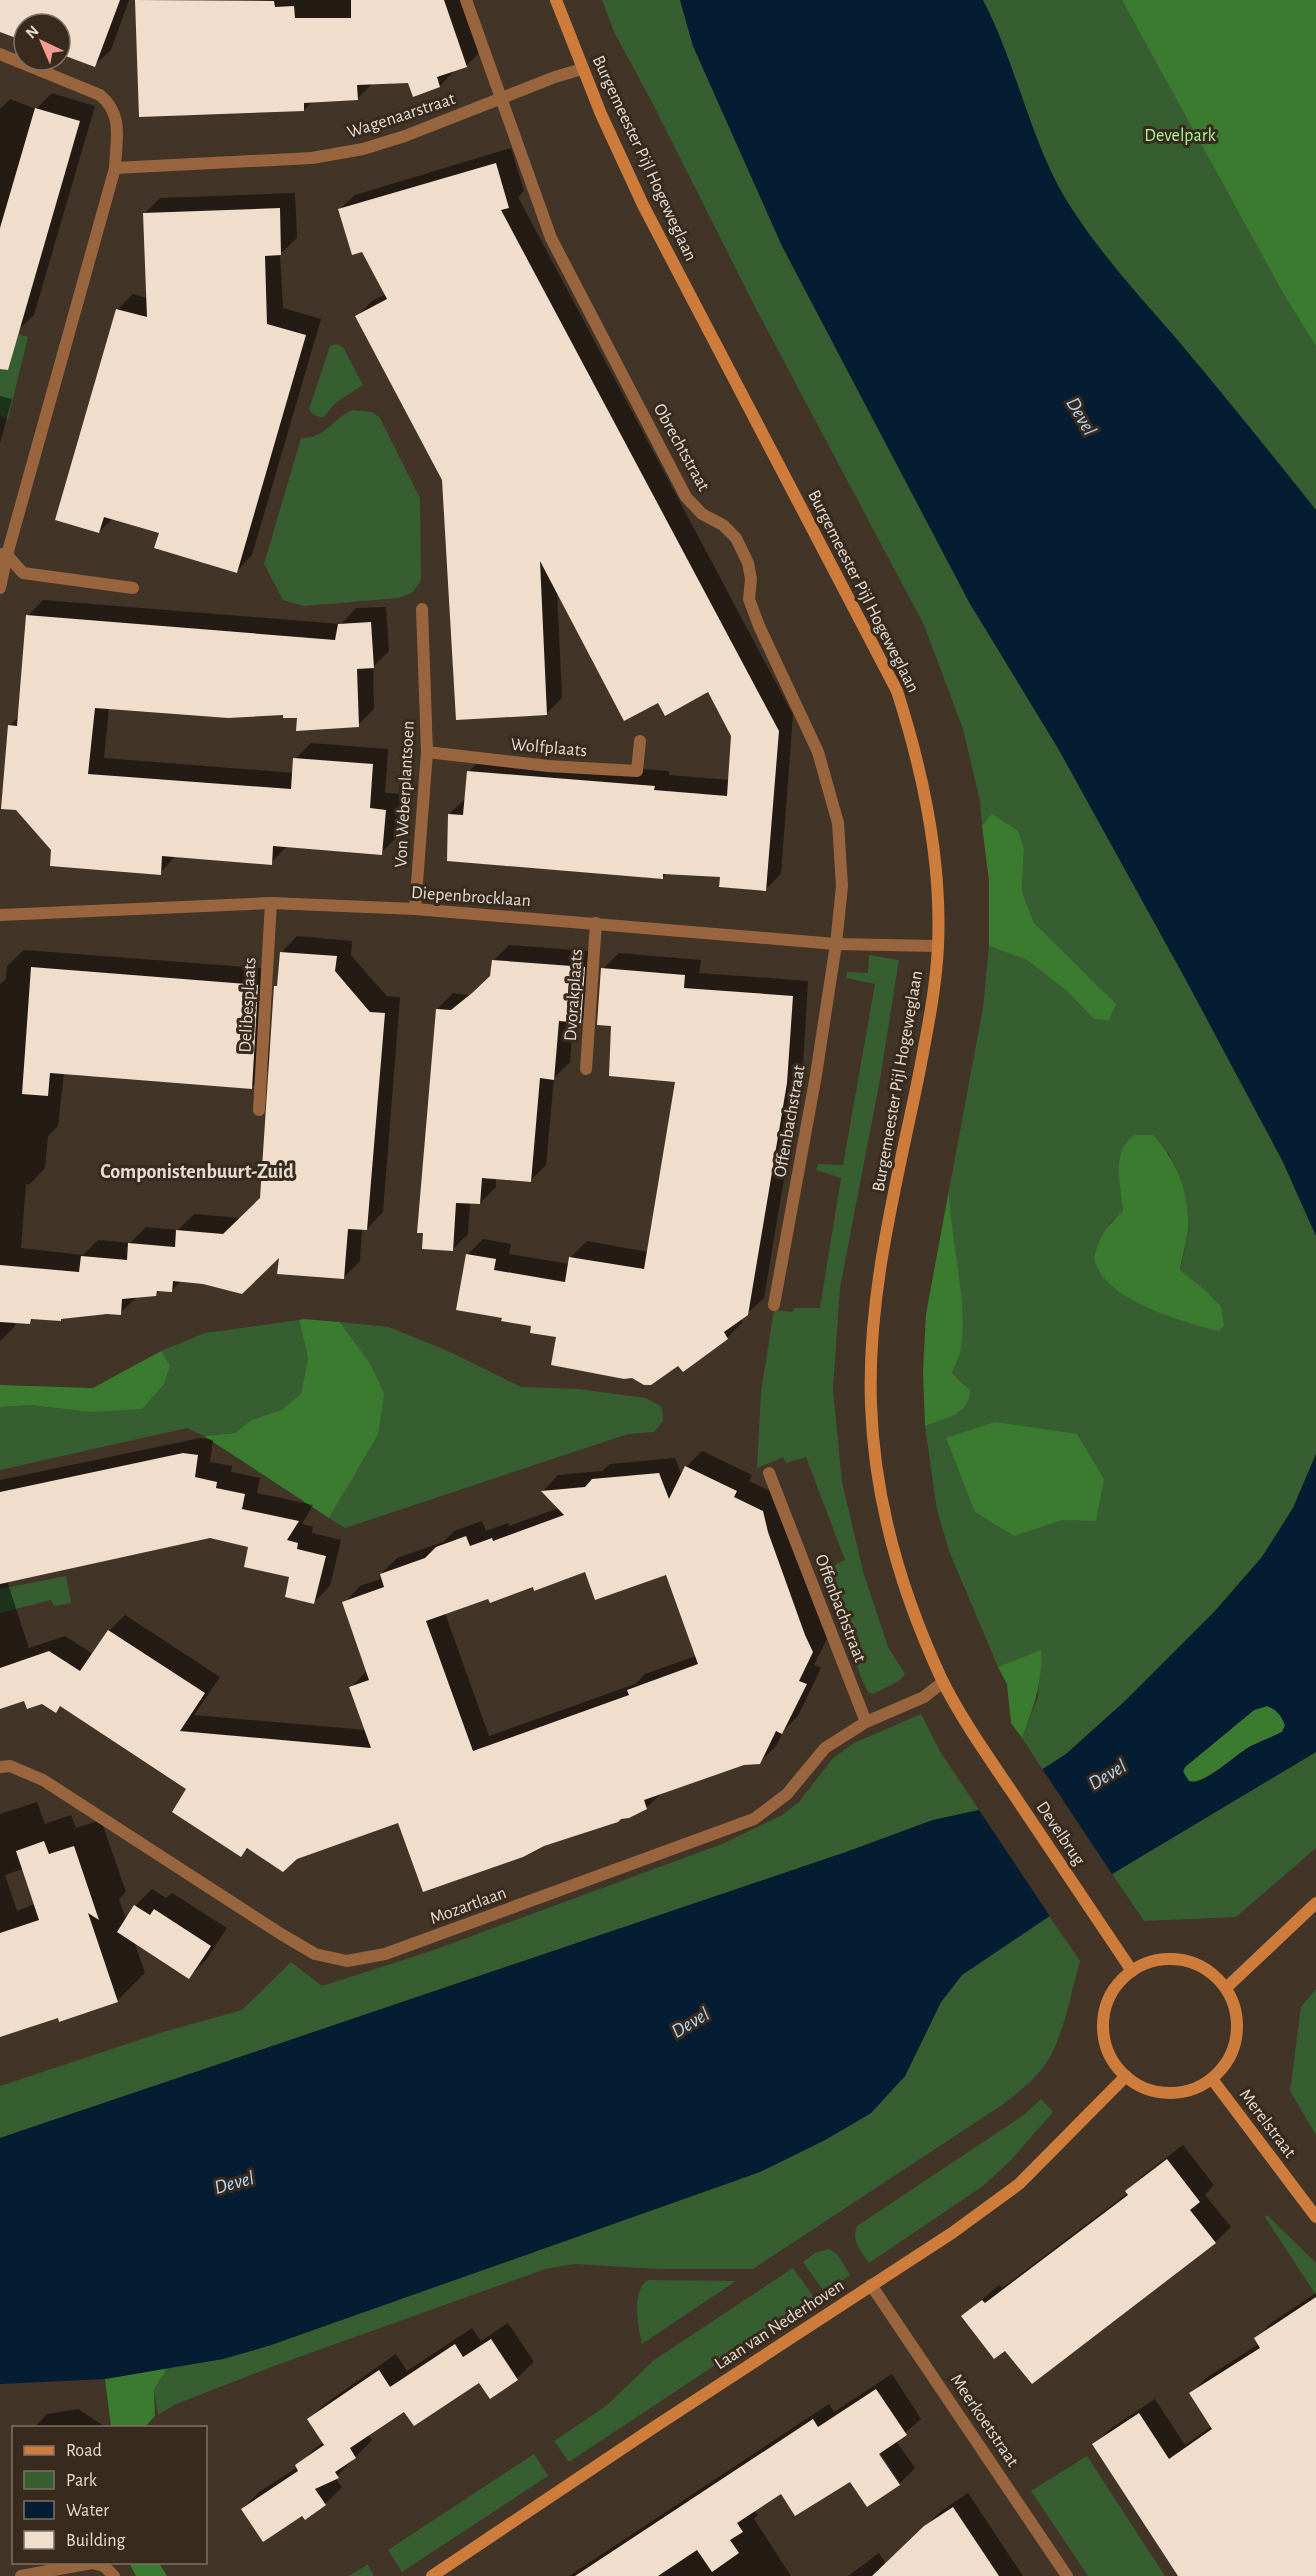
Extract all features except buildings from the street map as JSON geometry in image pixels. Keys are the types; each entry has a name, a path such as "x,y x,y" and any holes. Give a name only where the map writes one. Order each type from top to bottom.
{"main road":[{"name":"Burgemeester Pijl Hogeweglaan","path":"556,0 582,69 643,205 897,691 917,752 938,894 938,946 932,1005 880,1271 874,1327 871,1404 876,1459 887,1522 922,1633 944,1682 990,1759"},
{"name":"Develbrug","path":"990,1759 1132,1971"},
{"path":"1226,1988 1316,1903"},
{"path":"1156,1960 1182,1960 1207,1970 1226,1988 1236,2011 1237,2036 1228,2060 1212,2079 1188,2091 1174,2093 1149,2090 1126,2076 1110,2055 1103,2029 1106,2009 1114,1990 1132,1971 1156,1960"},
{"name":"Laan van Nederhoven","path":"432,2576 952,2233 1019,2184 1126,2076"},
{"name":"Merelstraat","path":"1212,2079 1316,2217"}],"street":[{"name":"Obrechtstraat","path":"466,0 551,238 686,497 702,514 723,525 736,538 748,562 751,579 749,599 759,627 818,752 838,823 842,886 836,944"},
{"path":"0,54 100,95 111,104 117,117 115,168 4,554 0,588"},
{"name":"Wagenaarstraat","path":"115,168 312,159 363,149 502,99 555,76 582,69"},
{"path":"4,554 23,573 133,588"},
{"name":"Von Weberplantsoen","path":"415,909 428,752 422,609"},
{"name":"Wolfplaats","path":"428,752 548,766 637,771 640,741"},
{"name":"Diepenbrocklaan","path":"0,915 271,903 415,909 836,944 938,946"},
{"name":"Delibesplaats","path":"259,1110 271,903"},
{"name":"Dvorakplaats","path":"586,1069 596,923"},
{"name":"Offenbachstraat","path":"774,1305 816,1075 836,944"},
{"name":"Offenbachstraat","path":"769,1473 866,1722"},
{"name":"Mozartlaan","path":"0,1767 10,1766 43,1780 281,1934 315,1954 347,1961 395,1950 754,1820 787,1794 825,1748 866,1722 924,1697 944,1682"},
{"name":"Meerkoetstraat","path":"871,2285 1067,2576"},
{"path":"21,2576 87,2564"},
{"path":"96,2564 104,2566 114,2576"}],"green space":[{"path":"602,0 680,0 693,46 782,246 969,602 1059,750 1186,980 1283,1162 1316,1236 1316,1454 1293,1508 1262,1557 1215,1611 1124,1702 1066,1754 1043,1770 1022,1738 1038,1697 1041,1651 998,1667 949,1551 937,1510 925,1426 961,1411 965,1384 952,1373 960,1350 957,1276 949,1190 983,1008 989,946 1027,960 1068,992 1094,1019 1068,959 1034,923 1022,892 1024,848 992,815 982,826 980,801 963,729 924,625 754,305 653,104 614,32","holes":["1168,1152 1180,1179 1187,1208 1187,1238 1180,1270 1205,1290 1219,1331 1150,1309 1108,1225 1123,1211"]},
{"name":"Develpark","path":"954,0 1316,0 1316,633 1055,188"},
{"path":"1122,0 1316,0 1316,346 1282,291"},
{"path":"0,329 28,337 8,419 0,416"},
{"path":"337,344 343,347 363,385 335,403 324,417 317,416 309,409 330,346"},
{"path":"353,410 372,412 380,418 420,498 421,580 413,592 399,598 304,606 283,600 264,564 301,438 323,432"},
{"path":"992,814 1018,831 1024,848 1022,892 1034,923 1116,1004 1109,1020 1094,1019 1068,992 1027,960 989,946 989,881 982,826"},
{"path":"869,955 899,960 880,1079 840,1288 833,1389 842,1482 864,1575 888,1647 905,1674 899,1681 873,1694 868,1692 862,1680 824,1570 845,1560 806,1457 786,1463 783,1457 757,1468 761,1392 774,1310 792,1312 794,1308 820,1308 841,1178 816,1170 818,1164 843,1165 875,984 846,978 847,972 868,973"},
{"path":"1135,1135 1153,1135 1175,1166 1184,1190 1188,1215 1180,1270 1205,1290 1221,1307 1224,1326 1219,1331 1156,1312 1126,1296 1103,1277 1094,1260 1104,1233 1123,1211 1119,1180 1120,1159 1127,1142"},
{"path":"949,1190 961,1289 963,1328 959,1357 952,1373 970,1390 969,1399 961,1410 948,1418 925,1426 923,1372 926,1314"},
{"path":"299,1320 308,1358 301,1394 281,1410 251,1420 235,1433 204,1436 187,1428 0,1470 0,1407 30,1405 89,1412 170,1365 161,1351 205,1333"},
{"path":"299,1320 340,1322 371,1365 384,1394 378,1435 329,1518 204,1436 235,1433 251,1420 281,1410 301,1394 308,1358"},
{"path":"340,1322 389,1327 450,1352 521,1387 579,1389 646,1398 662,1407 663,1421 654,1432 628,1434 345,1528 329,1518 378,1435 371,1365"},
{"path":"161,1351 170,1365 164,1384 142,1409 89,1412 30,1405 0,1407 0,1385 93,1388"},
{"path":"995,1422 1077,1434 1104,1479 1096,1521 1063,1520 1014,1536 975,1512 946,1438"},
{"path":"66,1576 71,1603 54,1606 51,1600 0,1613 0,1589"},
{"path":"1041,1650 1039,1684 1022,1738 1011,1723 1007,1684 998,1667"},
{"path":"1267,1706 1282,1718 1285,1725 1282,1732 1251,1746 1203,1779 1195,1782 1189,1781 1183,1771 1185,1767 1254,1710"},
{"path":"921,1714 941,1753 979,1810 933,1820 846,1852 0,2138 0,2086 163,2032 242,2010 291,1962 322,1986 431,1951 722,1844 782,1815 799,1802 833,1758 854,1743"},
{"path":"1316,1752 1316,1848 1236,1917 1144,1921 1112,1874"},
{"path":"1049,1916 1080,1961 1061,2032 1042,2069 1002,2105 753,2269 659,2269 574,2264 545,2269 274,2366 176,2404 158,2415 154,2390 167,2368 223,2359 271,2345 760,2172 825,2140 871,2113 905,2076 941,2002 962,1975"},
{"path":"1316,1989 1316,2135 1290,2091 1301,2007"},
{"path":"1041,2099 1053,2112 1011,2160 983,2186 869,2263 856,2242 857,2226 1024,2115"},
{"path":"1267,2215 1316,2263 1316,2295 1265,2217"},
{"path":"829,2249 837,2254 850,2275 825,2293 803,2262 815,2253"},
{"path":"793,2268 815,2299 569,2462 554,2441 606,2406 654,2360"},
{"path":"648,2280 736,2281 642,2344 637,2310 639,2292"},
{"path":"167,2368 154,2390 155,2416 146,2426 111,2426 105,2379"},
{"path":"534,2454 548,2476 402,2572 388,2550"},
{"path":"1087,2456 1165,2576 1088,2576 1031,2491"},
{"path":"130,2564 160,2564 167,2576 136,2576"},
{"path":"367,2565 374,2576 349,2576"}],"water":[{"name":"Devel","path":"680,0 983,0 1006,52 1046,159 1072,209 1108,259 1211,380 1316,510 1316,1236 1283,1162 1186,980 1059,750 969,602 782,246 693,46"},
{"name":"Devel","path":"1316,1454 1316,1752 1112,1874 962,1975 941,2002 905,2076 871,2113 825,2140 760,2172 271,2345 223,2359 105,2379 0,2384 0,2138 846,1852 933,1820 979,1810 1066,1754 1124,1702 1215,1611 1262,1557 1293,1508","holes":["1267,1706 1278,1713 1283,1721 1285,1725 1282,1732 1251,1746 1203,1779 1195,1782 1189,1781 1183,1772 1185,1767 1254,1710"]}],"pier":[{"path":"1041,1767 1114,1877 1051,1918 977,1807"}],"district":[{"name":"Componistenbuurt-Zuid","path":"197,1171"}]}
